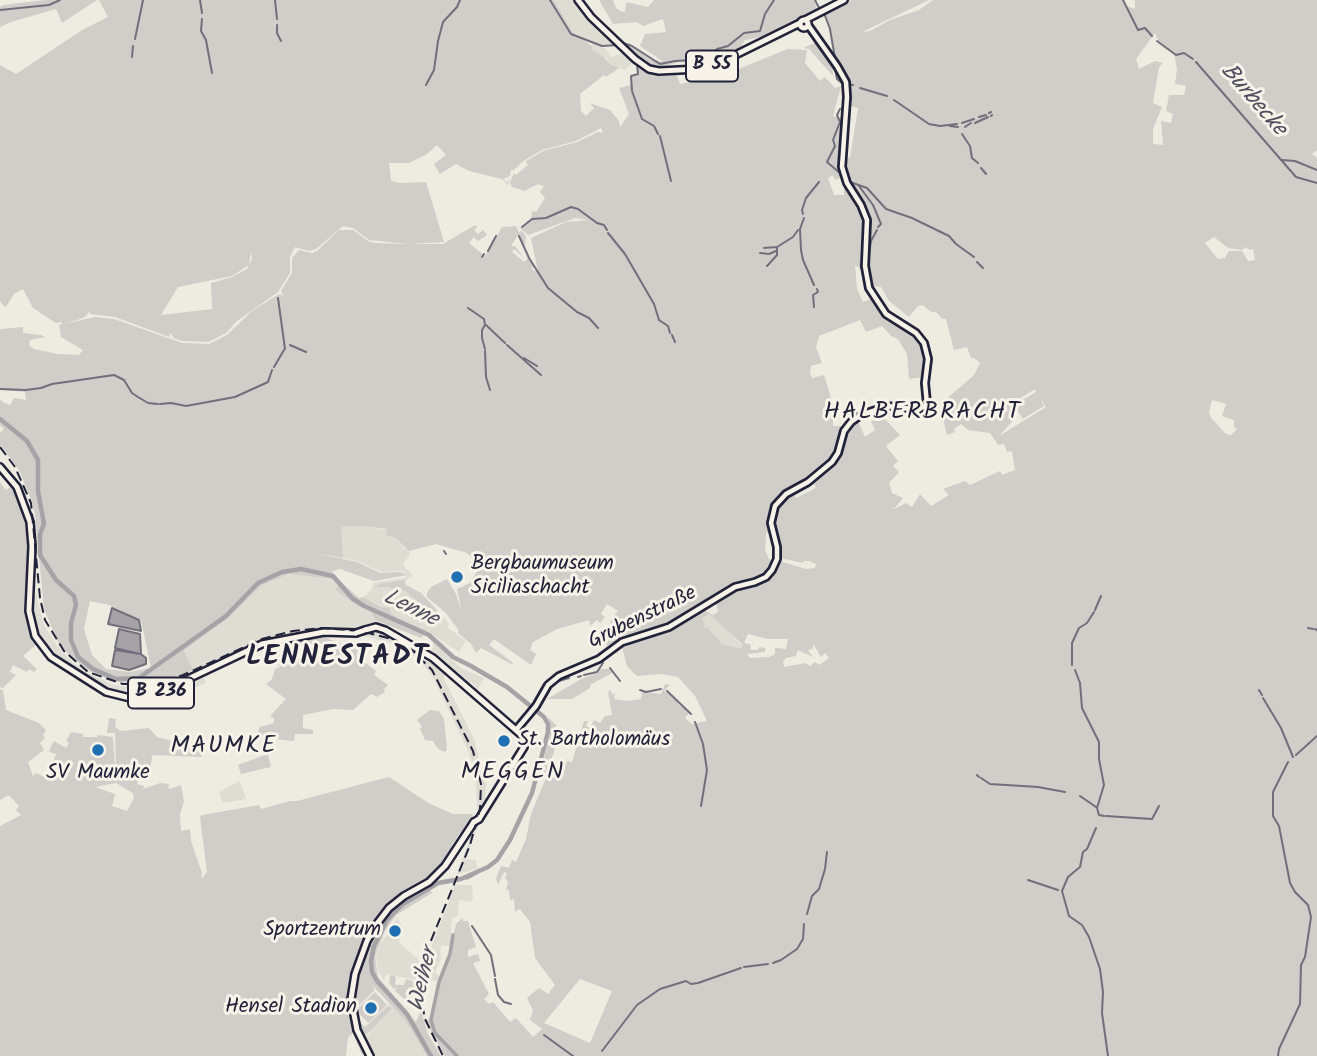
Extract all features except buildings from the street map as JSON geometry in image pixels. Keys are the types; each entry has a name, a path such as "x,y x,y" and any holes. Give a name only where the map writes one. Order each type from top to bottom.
{"main road":[{"name":"B 55","path":"578,0 619,44 642,65 653,70 713,66 790,27 804,24 813,15 844,0"},
{"name":"Grubenstraße","path":"516,730 536,706 545,688 559,676 599,659 622,642 669,627 731,589 766,576 772,570 776,559 777,547 771,521 779,500 813,479 832,462 838,453 845,429 856,417 892,406 914,411 922,409 927,401 926,346 916,333 881,309 871,292 865,273 867,223 863,209 847,183 842,162 846,82 814,33 804,24"},
{"name":"B 236","path":"0,467 15,483 29,517 32,537 30,622 38,642 51,657 98,688 119,696 140,698 161,693 253,647 324,632 356,633 378,628 408,641 440,663 516,730"},
{"path":"370,1056 360,1037 351,1005 357,967 370,934 381,917 398,900 429,882 446,865 477,820 483,816 524,747 525,739 516,730"}],"shaded area":[{"path":"45,0 97,0 62,23 56,9 0,27 0,7 3,5"},
{"path":"99,0 554,0 573,33 592,46 592,50 610,64 619,68 606,77 604,75 580,94 581,111 586,116 594,108 590,103 610,110 619,121 620,127 629,114 619,88 630,85 631,76 637,74 639,65 658,74 676,73 680,84 694,81 693,72 707,71 729,61 732,70 730,75 736,70 788,49 807,50 805,63 820,81 825,77 835,88 841,86 833,116 844,119 841,154 843,177 835,180 833,175 828,178 834,195 844,195 844,183 861,208 864,218 866,227 863,271 855,265 857,289 863,302 873,298 898,326 912,331 923,343 927,361 924,377 909,379 907,354 898,339 882,326 866,332 860,320 819,336 816,347 822,363 811,366 810,373 812,378 824,375 837,418 833,419 833,426 843,426 833,459 807,481 777,500 770,519 771,533 766,533 765,550 774,563 766,575 736,585 662,628 626,637 606,646 611,619 618,611 607,604 601,614 605,617 600,623 597,620 590,626 589,620 557,629 533,642 530,650 536,654 531,665 494,639 489,645 513,665 481,648 476,653 471,644 458,633 446,613 427,597 431,587 447,579 456,594 462,613 457,589 470,583 480,566 467,553 436,544 409,551 394,537 386,536 387,529 341,527 343,558 315,553 357,562 380,573 401,572 407,575 374,581 340,569 332,574 359,598 363,597 390,608 389,611 396,617 427,631 421,638 375,620 370,610 347,599 336,590 338,584 332,579 289,574 262,585 227,619 184,651 193,670 163,682 143,685 113,681 89,671 71,657 59,644 44,609 35,514 31,499 19,470 0,445 0,433 4,429 0,425 0,399 10,405 14,398 26,400 25,392 0,390 0,329 23,327 23,333 45,337 30,340 29,345 34,349 58,354 79,355 83,350 61,337 59,325 95,317 114,319 182,343 209,344 227,335 252,311 279,294 284,296 281,291 292,273 292,258 299,250 312,253 317,251 339,230 353,230 368,241 374,243 409,244 369,240 353,228 343,226 316,249 309,251 295,247 290,257 290,273 278,292 237,321 226,333 208,342 175,339 170,333 169,337 115,317 90,314 90,311 77,320 56,323 33,308 23,289 14,294 6,307 0,301 0,65 16,74 82,30 108,17","holes":["601,128 603,133 598,132 577,142 543,151 526,161 528,165 516,175 514,173 510,182 512,187 524,191 538,184 544,186 540,192 545,198 536,212 532,211 531,220 520,228 528,235 575,218 589,220 566,222 531,238 538,271 534,271 531,267 535,267 534,264 528,258 524,262 512,252 514,249 524,258 515,246 511,246 518,235 525,246 526,236 521,230 519,233 516,226 502,227 485,256 469,243 474,237 478,241 487,235 483,230 478,234 474,230 477,228 475,225 443,244 411,244 444,242 426,182 391,181 389,163 409,163 427,154 437,145 446,155 434,164 440,174 456,164 469,171 502,179 508,185 510,178 507,183 503,179 510,176 511,170 542,150 576,141","249,265 247,269 232,277 211,283 212,309 161,315 178,287 232,276","90,601 109,605 141,620 151,668 130,672 106,669 92,655 84,629"]},
{"path":"554,0 576,0 616,44 609,46 585,41 573,33"},
{"path":"599,0 613,0 616,8 625,12 626,2 648,7 654,0 814,0 817,10 806,19 771,35 745,40 741,46 748,46 707,66 694,67 694,63 679,62 654,69 622,44 628,43 650,59 664,62 640,46 645,34 666,32 663,19 643,26 637,22 613,24"},
{"path":"850,0 929,0 862,32 919,10 933,0 1123,0 1124,5 1135,9 1135,0 1317,0 1317,150 1312,154 1317,158 1317,1056 445,1056 432,1034 426,1020 429,1020 437,983 450,955 456,924 462,918 463,921 468,921 476,947 468,950 468,957 478,954 480,961 473,963 489,994 484,999 489,1004 493,1002 510,1022 516,1018 533,1037 542,1029 530,1020 533,1010 527,998 539,988 548,994 555,985 535,958 530,922 520,909 515,912 514,899 510,900 509,890 506,890 507,873 504,872 498,885 496,878 501,866 509,868 512,860 516,862 546,778 554,778 561,773 552,767 553,764 564,767 567,761 572,762 584,721 588,721 586,726 590,728 594,720 600,723 605,716 612,715 608,692 610,690 613,695 615,693 614,699 627,701 641,699 642,692 661,694 665,684 670,685 664,691 690,712 685,718 692,724 707,721 695,696 678,677 662,674 637,676 627,666 622,647 669,629 702,609 713,615 718,612 716,601 738,588 764,579 767,581 779,561 806,569 815,568 816,564 809,561 803,563 780,558 773,526 775,510 782,499 792,492 796,498 814,489 816,486 811,482 842,452 846,430 857,419 865,437 875,430 871,421 884,418 900,435 886,446 898,461 893,466 899,472 889,483 892,493 903,498 895,508 892,507 894,509 906,503 912,507 920,494 931,506 949,495 943,489 965,481 970,485 1000,471 1002,475 1015,470 1012,451 1007,452 1004,444 998,445 990,433 968,430 961,424 954,429 955,432 947,435 941,411 945,412 946,404 943,402 974,375 980,363 971,358 967,347 954,350 946,319 923,305 918,306 909,317 889,301 881,287 871,286 866,273 866,255 871,221 868,211 846,177 846,158 850,158 858,108 848,105 849,92 844,74 836,60 831,31 824,12","holes":["1155,33 1158,40 1174,53 1177,69 1175,84 1186,86 1184,95 1169,95 1166,111 1173,114 1171,123 1161,121 1163,145 1153,144 1153,129 1162,107 1153,103 1159,67 1163,63 1155,61 1139,69 1136,59","1214,237 1228,248 1253,249 1255,260 1248,261 1242,251 1229,251 1225,258 1218,259 1205,243","1035,389 1036,392 1014,405 1023,419 1044,406 1040,397 1046,407 999,436 1016,417 1009,405","1212,400 1226,404 1222,416 1234,420 1234,427 1237,429 1231,435 1226,434 1209,413","709,614 743,645 741,649 722,644 708,628 703,627 705,624 702,619","748,634 768,639 788,639 786,649 775,648 775,654 769,657 750,658 747,654 765,652 765,648 759,647 758,650 751,650 750,644 744,643","814,645 821,657 825,653 829,658 819,665 815,662 810,666 806,663 784,667 786,658 796,656 798,650 813,657 808,650","580,979 612,991 590,1043 544,1023"]},
{"path":"817,42 833,63 833,76 809,49 803,48"},
{"path":"592,44 605,48 611,57 623,53 633,61 626,70 619,68 592,50"},
{"path":"0,482 6,490 14,484 31,531 28,605 38,643 23,656 37,669 34,672 29,669 27,672 13,665 10,672 16,675 3,688 0,687"},
{"path":"359,526 387,530 408,549 410,554 403,565 413,576 406,580 405,584 421,593 449,624 447,627 466,641 459,652 427,631 396,617 389,609 363,597 372,589 373,583 405,578 407,575 402,571 381,572 343,558 340,527"},
{"path":"289,574 332,579 338,584 337,590 347,599 370,610 377,624 351,632 288,634 251,645 194,672 184,652 227,619 262,585"},
{"path":"405,580 405,585 421,593 442,616 436,616 428,609 419,614 414,612 419,602 404,590 387,587 387,584 386,587 375,587 380,584"},
{"path":"31,589 35,590 44,625 58,647 72,662 88,673 111,684 127,687 124,696 98,687 45,650 32,627"},
{"path":"112,608 139,620 141,631 108,624"},
{"path":"709,614 743,645 741,650 722,644 708,628 703,627 702,619"},
{"path":"119,629 140,634 141,654 146,658 146,664 129,670 112,666 115,650 140,654 115,648"},
{"path":"373,630 384,632 425,655 444,671 444,679 474,739 486,784 485,806 466,859 476,860 477,869 457,874 477,812 476,777 469,753 434,679 425,666 396,644 360,635"},
{"path":"324,637 359,648 356,655 376,671 374,675 388,685 384,689 385,692 377,697 371,694 353,710 333,709 303,715 303,728 313,730 313,734 295,734 294,741 274,739 257,733 260,727 274,723 274,718 270,716 286,699 266,684 272,679 275,669 320,644 311,643 293,649 261,647 284,642 297,645 297,642"},
{"path":"433,642 461,668 484,678 476,692 476,687 471,682 468,685 428,652"},
{"path":"311,643 321,644 281,667 269,659 282,654 281,649 293,649"},
{"path":"599,669 611,669 614,672 572,699 547,699 583,678 598,673"},
{"path":"202,675 206,683 165,700 163,694"},
{"path":"0,689 3,690 6,710 39,723 46,730 43,735 45,738 40,743 44,750 28,762 33,776 36,773 47,778 56,754 49,752 51,746 54,741 66,748 71,732 83,734 83,737 113,737 115,767 119,774 116,767 115,733 107,733 109,718 116,719 115,727 121,731 149,728 157,737 185,744 202,745 204,740 208,742 201,757 152,755 151,766 144,768 137,784 144,786 143,789 160,783 169,784 170,789 181,785 184,801 180,815 181,831 190,829 191,841 202,873 201,879 207,872 200,817 202,815 259,805 261,809 389,777 430,804 453,814 473,814 464,834 460,833 452,845 454,849 444,860 446,863 426,881 432,893 396,915 385,931 375,956 378,977 416,1022 421,1011 428,1034 441,1056 427,1056 405,1020 371,984 375,990 354,1010 358,1020 365,1027 389,1005 392,1008 361,1040 366,1051 362,1055 353,1033 348,1037 346,1056 0,1056 0,826 21,815 16,810 19,806 9,795 0,800","holes":["116,783 133,793 134,798 127,811 112,806 115,794 95,787"]},
{"path":"430,710 439,711 444,719 445,752 438,749 433,741 425,740 420,729 422,726 417,720"},
{"path":"548,717 556,725 556,735 554,752 545,776 540,775 550,733"},
{"path":"268,754 271,767 241,774 238,765"},
{"path":"240,781 246,799 223,803 219,792"},
{"path":"455,885 472,885 473,898 471,902 459,900 458,916 452,918 450,946 442,945 440,950 441,959 435,972 439,976 437,981 424,980 429,953"},
{"path":"398,917 403,927 399,942 420,961 416,980 386,974 384,981 378,970 376,956 380,945"},
{"path":"390,975 396,977 396,985 404,985 406,979 416,982 418,1001 411,999 410,1004 395,991 397,986 394,989 389,983"},
{"name":"Hensel Stadion","path":"375,992 387,1005 368,1023 356,1010"},
{"path":"393,1006 427,1056 372,1056 363,1039 370,1033 368,1030"}],"waterway":[{"path":"0,10 49,5 60,0"},
{"path":"135,39 143,0"},
{"path":"200,0 202,13"},
{"path":"275,0 277,19"},
{"path":"426,85 434,70 443,22 460,0"},
{"path":"550,0 571,34 602,46 618,45"},
{"path":"623,43 660,64 707,59 717,49 728,46 744,33 760,31 765,14 774,0"},
{"path":"815,0 819,8"},
{"name":"Burbecke","path":"1123,0 1138,30 1145,28 1152,36"},
{"path":"824,13 835,58"},
{"path":"202,19 201,31 206,40 212,73"},
{"path":"277,25 281,41"},
{"name":"Burbecke","path":"1157,41 1176,55 1184,53 1193,59"},
{"path":"132,57 133,46"},
{"name":"Burbecke","path":"1196,62 1296,177 1317,183"},
{"path":"637,64 638,74 631,76 632,91 642,119 654,126 658,134"},
{"path":"834,64 837,79 843,84"},
{"path":"848,84 853,85"},
{"path":"860,88 887,96"},
{"path":"894,100 929,124 957,124"},
{"path":"840,109 837,115 840,122 833,140 835,146 827,162 841,174"},
{"path":"979,117 986,115"},
{"path":"975,123 988,117"},
{"path":"962,123 974,119"},
{"path":"965,127 971,123"},
{"path":"950,126 958,127"},
{"path":"962,134 970,146 972,158 978,163"},
{"path":"660,136 671,181"},
{"path":"1282,160 1295,161 1317,170"},
{"path":"981,168 986,174"},
{"path":"803,214 806,198 819,182"},
{"path":"850,182 867,188 886,209 949,236 974,257"},
{"path":"859,186 873,205 881,224 878,227"},
{"path":"522,227 532,219 546,218 571,207 604,225 607,230"},
{"path":"804,218 800,229 801,250 814,285"},
{"path":"767,266 777,255 777,247 793,237 798,230"},
{"path":"867,265 871,241 877,230"},
{"path":"608,233 625,254 654,304 659,320 668,326 670,333"},
{"path":"488,251 496,236"},
{"path":"519,236 548,288 577,312 589,318 598,328"},
{"path":"764,248 777,247"},
{"path":"760,253 769,254 776,251"},
{"path":"977,262 983,268"},
{"path":"814,307 813,295 818,292 817,289"},
{"path":"278,298 285,349"},
{"path":"468,308 484,319 482,338 485,349"},
{"path":"486,325 505,343"},
{"path":"672,335 675,342"},
{"path":"290,345 306,352"},
{"path":"507,345 541,375"},
{"path":"274,367 284,350"},
{"path":"485,351 486,377 490,390"},
{"path":"524,358 537,366"},
{"path":"160,404 186,406 235,397 268,382 272,370"},
{"path":"0,389 26,390 114,375 124,380 138,397 148,403 158,404"},
{"name":"Lenne","path":"0,419 27,441 38,460 38,491 44,524 40,534 40,555 56,580 74,596 76,605 71,623 71,640 78,657 93,669 116,679 139,678 226,616 258,583 282,572 301,569 333,576 353,599 429,635 453,657 507,687 544,717 548,732 532,793 510,840 497,860 461,879 438,883 403,904 387,920 374,946 372,972 407,1014 431,1056"},
{"path":"1095,610 1101,596"},
{"path":"1072,665 1072,643 1079,628 1087,623 1094,612"},
{"path":"1308,628 1313,629"},
{"path":"584,675 597,672 603,663"},
{"path":"610,668 620,681"},
{"path":"1075,670 1080,683 1082,708 1099,742 1104,785 1097,808 1099,815 1104,816"},
{"path":"559,681 569,678"},
{"path":"640,690 646,692 661,689"},
{"path":"1259,690 1262,695"},
{"path":"667,691 691,714"},
{"path":"1263,698 1281,728 1293,757"},
{"path":"695,722 703,744 707,770 701,806"},
{"path":"1296,755 1317,736"},
{"path":"1278,1056 1300,1004 1301,965 1305,957 1311,917 1308,905 1290,883 1279,826 1273,816 1273,792 1288,762"},
{"path":"981,778 990,784 1038,787 1065,792"},
{"path":"1080,796 1096,807"},
{"path":"1106,816 1152,819 1159,806"},
{"path":"1096,828 1083,852 1080,867 1068,877 1062,891 1069,916 1082,925 1100,969 1108,1056"},
{"path":"807,914 812,896 819,889 827,852"},
{"name":"Weiher","path":"467,878 476,873"},
{"path":"1028,880 1058,890"},
{"path":"773,963 797,949 803,939 804,924"},
{"path":"472,926 491,955 495,976"},
{"name":"Weiher","path":"453,935 431,1020 435,1033 457,1056"},
{"path":"744,967 768,964"},
{"path":"602,1051 637,1005 660,989 686,981 691,984 698,983 741,968"},
{"path":"495,979 498,995 504,1002 511,1004"},
{"path":"544,1035 573,1056"}],"railway":[{"path":"0,447 15,467 31,503 40,598 45,620 64,651 88,672 123,684 159,684 262,639 293,631 322,628 360,631 388,638 413,651 432,670 473,751 481,784 480,809 470,845 428,948 422,972 421,998 425,1019 443,1056"}],"place":[{"name":"Bergbaumuseum Siciliaschacht","path":"457,577"},
{"name":"St. Bartholomäus","path":"504,741"},
{"name":"SV Maumke","path":"98,750"},
{"name":"Sportzentrum","path":"395,931"},
{"name":"Hensel Stadion","path":"371,1008"}],"district":[{"name":"HALBERBRACHT","path":"923,414"},
{"name":"LENNESTADT","path":"338,659"},
{"name":"MAUMKE","path":"224,748"},
{"name":"MEGGEN","path":"513,774"}]}
